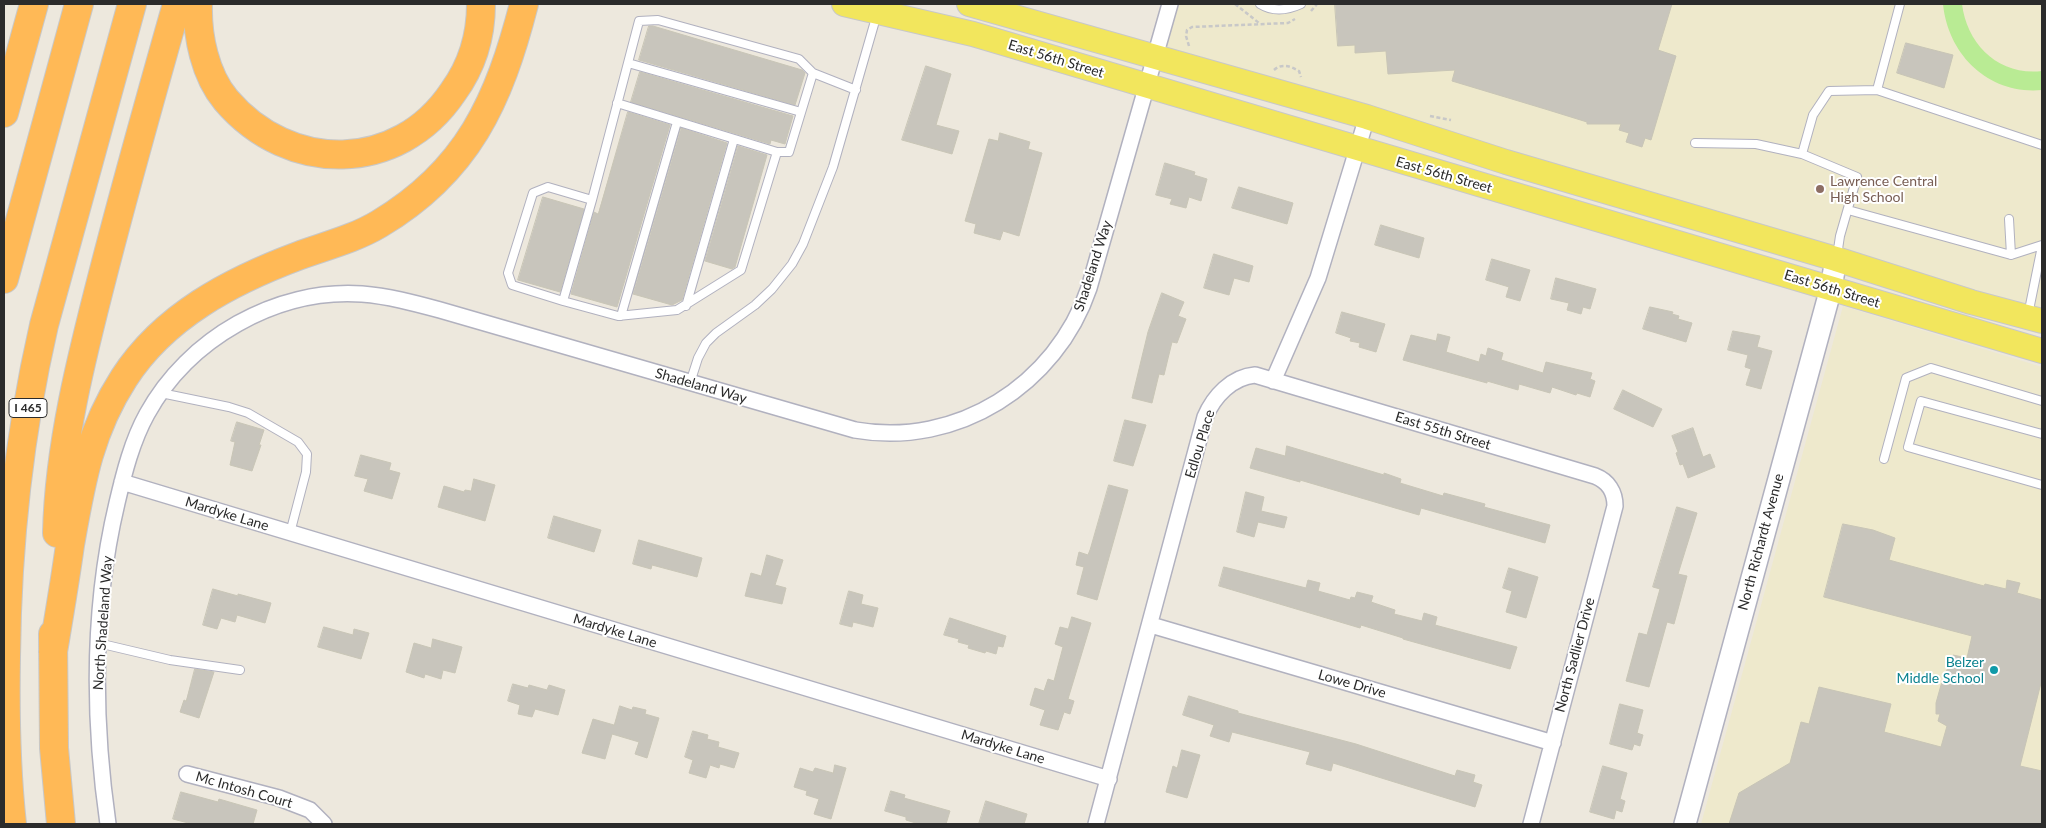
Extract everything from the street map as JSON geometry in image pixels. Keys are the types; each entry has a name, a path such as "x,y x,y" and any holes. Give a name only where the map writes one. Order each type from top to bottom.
{"highway":[{"path":"4,113 34,4"},
{"path":"4,279 79,4"},
{"name":"I 465","path":"12,824 6,723 6,603 8,561 21,448 36,360 132,4"},
{"path":"61,824 54,748 53,652 57,508 73,405 104,271 177,4"},
{"path":"198,4 200,34 209,70 225,99 254,125 275,138 315,153 335,155 375,150 394,144 426,123 439,110 461,81 472,60 478,36 481,4"},
{"path":"53,652 86,460 101,421 125,376 167,329 193,308 216,293 262,269 378,225 422,194 441,176 477,130 494,98 516,36 524,4"}],"main road":[{"name":"East 56th Street","path":"844,4 974,34 1367,117 1506,162 1836,259 1971,302 2035,319"},
{"name":"East 56th Street","path":"969,4 1357,150 1620,225 2042,352"}],"street":[{"name":"Shadeland Way","path":"122,482 128,460 146,415 161,393 192,357 216,337 268,310 302,300 347,294 380,297 419,304 839,426 869,433 906,433 960,421 998,403 1042,368 1067,334 1080,310 1170,4"},
{"path":"1273,380 1318,278 1367,117"},
{"name":"North Richardt Avenue","path":"1685,824 1830,288 1836,259"},
{"name":"Edlou Place","path":"1096,824 1151,625 1206,413 1218,395 1234,382 1255,375 1273,380"},
{"name":"East 55th Street","path":"1273,380 1595,476 1610,487"},
{"name":"Mardyke Lane","path":"122,482 1109,779"},
{"name":"North Shadeland Way","path":"108,824 98,720 98,643 109,538 122,482"},
{"name":"North Sadlier Drive","path":"1531,824 1615,506 1614,494 1610,487"},
{"name":"Lowe Drive","path":"1151,625 1552,742"},
{"name":"Mc Intosh Court","path":"187,774 279,798 310,810 324,824"}],"lane":[{"path":"1260,4 1277,10 1292,8 1301,4"},
{"path":"1877,90 1900,4"},
{"path":"690,383 698,358 709,340 755,305 772,289 792,264 804,244 833,167 878,12"},
{"path":"563,301 640,21 658,20 799,59 813,73 856,90"},
{"path":"628,63 801,112"},
{"path":"617,103 777,152 789,152 813,73"},
{"path":"1802,154 1813,115 1830,92 1877,90 2042,145"},
{"path":"621,316 677,122"},
{"path":"686,306 734,139"},
{"path":"1695,143 1756,144 1802,154 1857,177 1840,236 1836,259"},
{"path":"592,200 548,187 533,193 508,273 512,285 621,316 677,310 740,270 777,152"},
{"path":"1848,210 2011,255 2042,245 2035,319"},
{"path":"2009,219 2011,255"},
{"path":"1884,459 1906,378 1931,368 2042,401"},
{"path":"161,393 230,407 248,413 298,442 307,454 306,472 290,533"},
{"path":"2042,434 1921,401 1908,447 2042,484"},
{"path":"98,643 170,660 240,670"}],"path":[{"path":"1235,4 1260,24"},
{"path":"1307,15 1317,4"},
{"path":"1192,48 1189,46 1186,36 1187,30 1192,27 1288,22 1301,17"},
{"path":"1271,70 1284,65 1299,71 1303,79"},
{"path":"1425,114 1451,120"}],"shaded area":[{"name":"Lawrence Central High School","path":"1170,4 2042,4 2042,320 1155,57"},
{"path":"1843,306 2042,367 2042,824 1701,824"}],"green space":[{"path":"1943,4 1962,4 1965,19 1978,45 1999,63 2026,71 2042,71 2042,90 2023,90 2005,86 1975,68 1953,40"}],"building":[{"path":"1335,4 1672,4 1658,50 1676,56 1651,140 1645,138 1642,147 1626,142 1629,133 1619,130 1621,124 1587,124 1587,122 1452,81 1455,70 1388,74 1386,51 1355,53 1355,45 1338,46"},
{"path":"649,26 802,70 805,73 795,105 639,60"},
{"path":"1906,43 1953,55 1944,88 1897,73"},
{"path":"926,66 951,74 936,125 959,131 952,154 902,140"},
{"path":"640,72 793,116 785,144 771,140 770,144 631,102"},
{"path":"628,112 670,125 617,307 571,294 594,212 598,214"},
{"path":"681,128 727,143 682,300 672,305 633,294"},
{"path":"1000,133 1030,142 1028,149 1042,153 1019,236 1003,231 1000,240 974,233 976,224 965,221 989,139 998,141"},
{"path":"738,146 767,155 735,267 732,269 705,261"},
{"path":"1165,163 1195,172 1194,175 1207,179 1201,201 1189,197 1186,208 1170,204 1172,199 1156,195"},
{"path":"1239,187 1293,203 1287,224 1232,208"},
{"path":"543,197 584,209 560,292 518,280"},
{"path":"1381,225 1424,238 1419,258 1375,245"},
{"path":"1214,254 1253,266 1249,282 1234,278 1229,295 1204,288"},
{"path":"1492,259 1530,270 1520,301 1506,297 1509,287 1486,280"},
{"path":"1556,278 1596,289 1590,309 1583,307 1581,314 1567,310 1569,303 1551,299"},
{"path":"1162,293 1184,302 1178,316 1186,319 1177,343 1172,342 1164,375 1159,374 1152,403 1132,398 1148,332"},
{"path":"1650,307 1673,312 1672,314 1679,316 1678,319 1692,323 1686,342 1643,329"},
{"path":"1342,312 1385,324 1376,352 1359,347 1360,343 1350,341 1351,338 1336,333"},
{"path":"1733,331 1760,336 1757,347 1772,351 1761,389 1746,385 1751,369 1745,367 1748,355 1728,350"},
{"path":"1438,334 1450,337 1446,352 1479,362 1481,354 1486,356 1488,348 1503,353 1501,360 1543,373 1546,362 1592,373 1590,379 1595,381 1590,397 1577,393 1576,395 1552,387 1550,393 1519,384 1518,390 1403,360 1411,335 1436,341"},
{"path":"1623,390 1662,409 1653,427 1614,409"},
{"path":"1125,420 1146,425 1133,466 1114,461"},
{"path":"237,422 264,430 252,471 230,465 235,442 231,441"},
{"path":"1693,428 1703,457 1710,454 1715,467 1688,478 1683,464 1680,465 1676,453 1678,452 1672,436"},
{"path":"1287,446 1384,475 1384,473 1401,479 1400,483 1443,496 1444,493 1485,504 1484,507 1550,525 1545,543 1421,508 1419,515 1300,480 1300,482 1250,468 1256,448 1285,456"},
{"path":"361,455 391,463 389,470 400,473 392,499 364,491 368,479 355,476"},
{"path":"474,479 495,485 485,521 438,507 444,486 464,492 465,490 471,491"},
{"path":"1109,485 1128,490 1097,600 1077,594 1084,567 1076,565 1079,552 1088,555"},
{"path":"1246,492 1264,497 1261,511 1287,517 1284,528 1258,522 1254,537 1237,532"},
{"path":"1677,507 1697,513 1678,574 1687,576 1674,624 1667,622 1649,687 1626,681 1639,633 1647,635 1660,589 1653,587"},
{"path":"554,516 601,530 594,552 548,538"},
{"name":"Belzer Middle School","path":"1843,524 1873,530 1895,538 1889,560 1984,586 1985,584 2006,589 2007,580 2020,583 2017,593 2042,600 2042,679 2020,766 2042,771 2042,824 1729,824 1739,793 1790,763 1801,722 1809,724 1819,687 1891,704 1884,732 1941,747 1947,726 1938,721 1940,714 1936,714 1936,703 1941,685 1953,655 1967,658 1972,636 1824,597"},
{"path":"639,540 702,558 697,577 652,565 651,569 633,564"},
{"path":"767,555 783,560 775,585 786,588 782,604 745,596 751,573 761,576"},
{"path":"1224,567 1306,588 1308,580 1320,583 1318,591 1350,600 1351,597 1355,598 1357,592 1373,596 1371,602 1395,610 1394,614 1422,621 1424,613 1437,617 1435,625 1517,647 1510,669 1403,639 1361,625 1360,628 1219,586"},
{"path":"1509,568 1538,577 1526,618 1506,612 1512,591 1503,588"},
{"path":"213,589 271,603 265,623 237,615 235,622 221,618 217,629 203,625"},
{"path":"849,591 863,595 861,604 878,608 873,627 853,622 852,627 840,624"},
{"path":"1072,617 1091,623 1068,699 1074,701 1070,714 1064,712 1058,730 1040,725 1045,710 1030,705 1035,688 1044,691 1048,679 1054,681 1063,647 1055,644 1060,627 1068,629"},
{"path":"950,618 1006,636 1003,647 998,646 996,654 986,651 985,653 968,648 969,645 958,642 959,639 944,635"},
{"path":"324,627 353,635 354,629 369,633 361,659 318,647"},
{"path":"433,639 462,647 455,673 443,670 441,679 425,674 424,678 406,672 414,643 431,648"},
{"path":"195,669 214,672 199,718 180,712 184,700 186,701"},
{"path":"513,684 528,688 529,685 547,690 549,685 565,690 558,715 535,709 532,717 518,714 520,705 508,701"},
{"path":"1189,696 1238,711 1238,713 1356,744 1455,776 1457,770 1475,775 1473,782 1482,785 1475,807 1333,763 1331,771 1306,764 1310,752 1232,732 1229,742 1210,736 1214,725 1183,715"},
{"path":"1620,704 1643,710 1637,733 1643,735 1640,746 1634,744 1632,750 1610,744"},
{"path":"620,706 632,710 633,707 646,710 645,714 659,718 647,758 635,754 639,742 612,734 605,759 582,753 593,719 614,725"},
{"path":"693,731 708,735 707,739 719,742 718,747 739,753 734,768 720,764 719,768 710,765 706,778 689,773 693,760 685,757"},
{"path":"1182,750 1200,755 1187,798 1166,792 1173,766 1177,768"},
{"path":"835,765 846,768 831,819 814,814 819,799 806,795 807,791 794,787 800,768 813,772 815,768 833,773"},
{"path":"1603,766 1627,773 1620,799 1625,801 1622,812 1616,810 1614,819 1590,812"},
{"path":"891,791 905,795 904,798 950,811 946,824 919,824 906,820 906,817 885,811"},
{"path":"181,792 218,802 219,799 257,810 253,824 192,824 173,819"},
{"path":"986,801 1027,814 1024,824 979,824"}],"place":[{"name":"Lawrence Central High School","path":"1820,189"},
{"name":"Belzer Middle School","path":"1994,670"}]}
